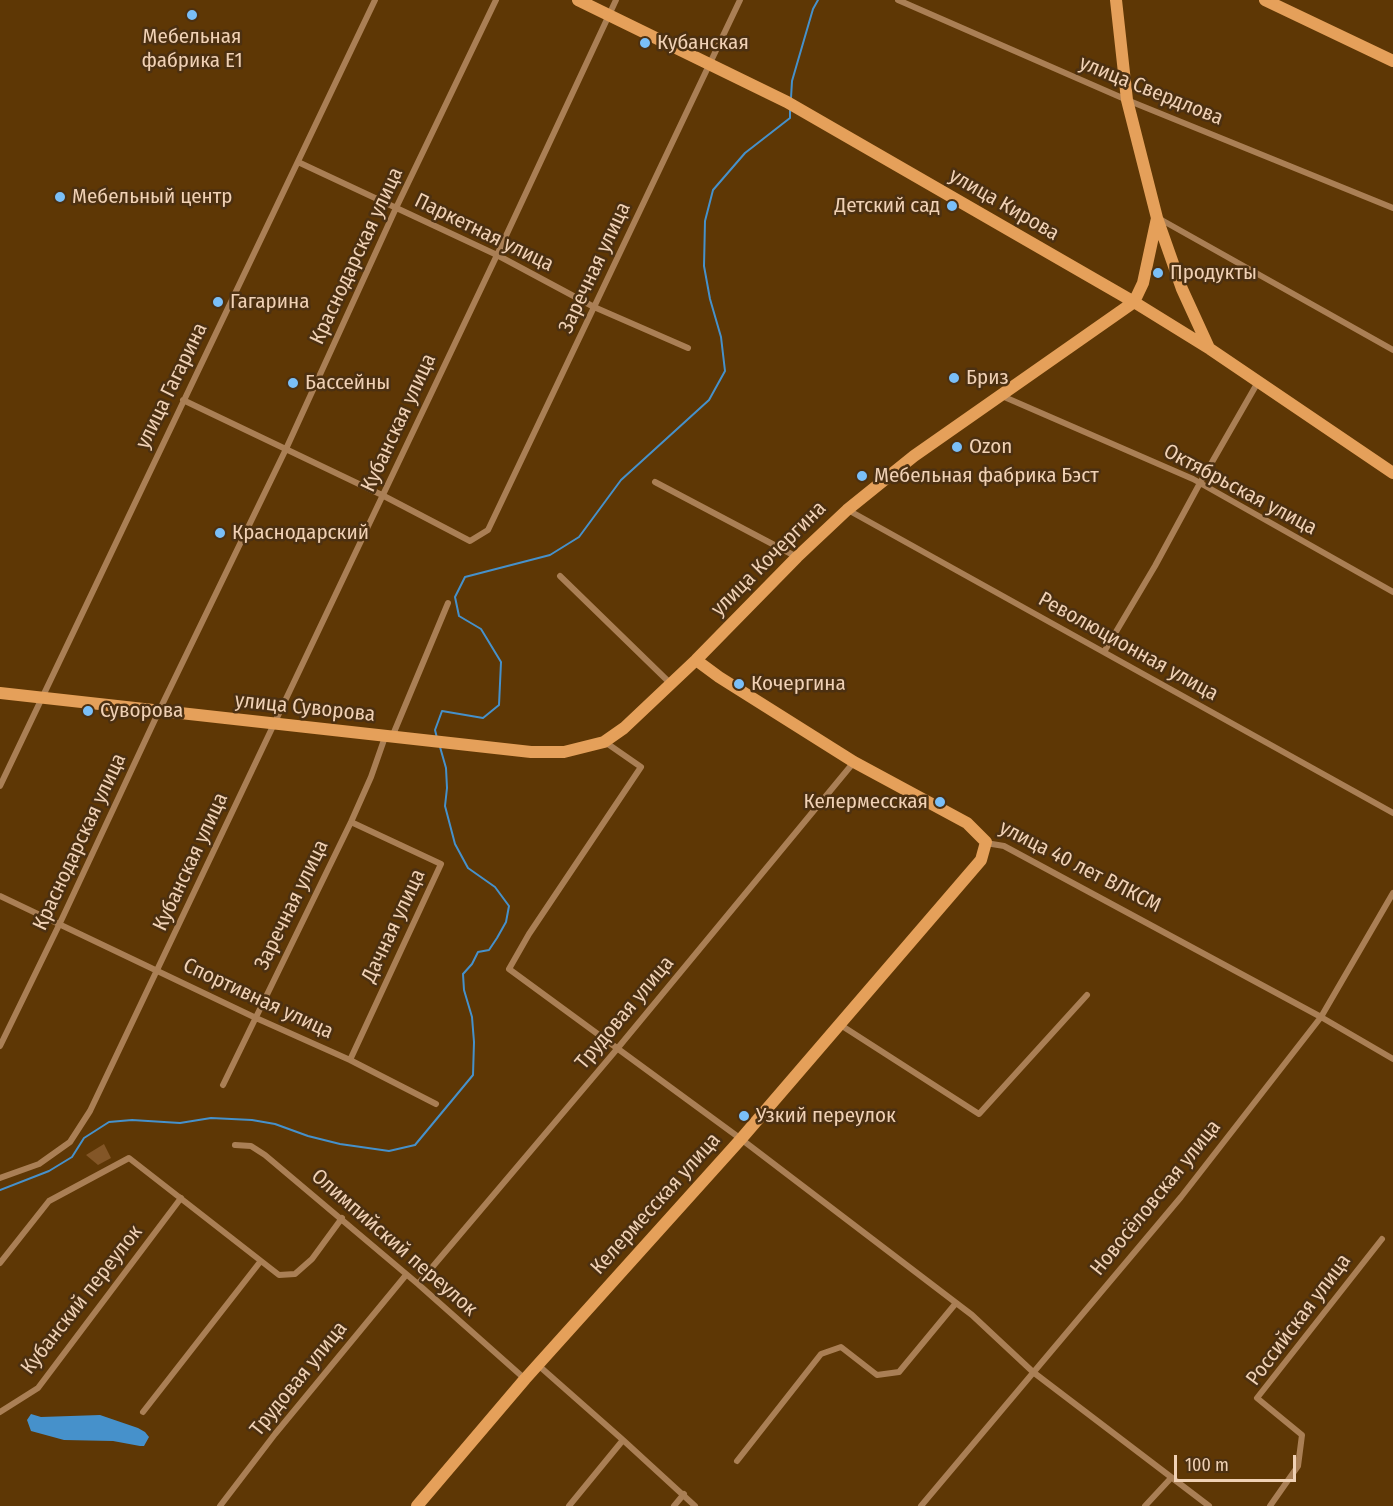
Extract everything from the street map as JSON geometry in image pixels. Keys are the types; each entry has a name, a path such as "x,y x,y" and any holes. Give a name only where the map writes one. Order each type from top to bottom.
{"street":[{"name":"улица Гагарина","path":"0,786 375,0"},
{"name":"Краснодарская улица","path":"0,1046 286,449 396,208 496,0"},
{"name":"улица Кирова","path":"578,0 786,102 1134,302 1210,349 1393,473"},
{"name":"Кубанская улица","path":"0,1178 39,1164 70,1142 90,1111 616,0"},
{"name":"Заречная улица","path":"382,495 470,541 488,530 740,0"},
{"name":"улица Свердлова","path":"898,0 1128,100 1393,208"},
{"path":"1116,0 1128,100 1157,218 1186,299 1210,349"},
{"path":"1265,0 1393,61"},
{"name":"Паркетная улица","path":"298,162 497,255 594,307 688,348"},
{"path":"1134,302 1143,283 1157,218"},
{"path":"1157,218 1393,350"},
{"name":"улица Кочергина","path":"604,742 624,728 671,684 847,510 914,456 1134,302"},
{"path":"1104,652 1155,567 1258,382"},
{"name":"Октябрьская улица","path":"1002,396 1200,483 1393,592"},
{"path":"183,400 382,495"},
{"path":"655,482 797,557"},
{"name":"Революционная улица","path":"847,510 1393,813"},
{"path":"560,576 671,684"},
{"name":"Заречная улица","path":"223,1085 351,822 448,603"},
{"name":"улица 40 лет ВЛКСМ","path":"696,660 719,677 854,762 967,823 986,842 1004,846 1321,1017 1393,1059"},
{"name":"улица Суворова","path":"0,693 531,752 564,752 604,742"},
{"path":"604,742 641,767 529,934 509,969 741,1139 972,1315 1033,1372 1209,1506"},
{"name":"Трудовая улица","path":"418,1284 617,1049 854,762"},
{"name":"Дачная улица","path":"350,1060 441,864 351,822"},
{"name":"Келермесская улица","path":"417,1506 525,1379 741,1139 981,860 986,842"},
{"name":"Новосёловская улица","path":"921,1506 1181,1197 1321,1017 1393,893"},
{"name":"Спортивная улица","path":"0,896 256,1018 350,1060 436,1104"},
{"path":"839,1024 979,1113 1087,995"},
{"name":"Олимпийский переулок","path":"235,1145 251,1146 265,1155 342,1218 525,1379"},
{"path":"0,1263 50,1201 129,1158 279,1275 295,1274 312,1259 342,1218"},
{"name":"Кубанский переулок","path":"0,1412 38,1388 181,1198"},
{"name":"Российская улица","path":"1270,1506 1298,1466 1302,1435 1257,1398 1382,1239"},
{"path":"143,1412 260,1262"},
{"name":"Трудовая улица","path":"220,1506 275,1434 406,1275"},
{"path":"737,1461 821,1354 841,1347 877,1374 899,1372 956,1303"},
{"path":"538,1365 695,1506"},
{"path":"568,1506 624,1440"},
{"path":"1145,1506 1171,1478"},
{"path":"674,1506 684,1494"}],"shaded area":[{"path":"104,1144 111,1158 98,1165 86,1155"}],"water":[{"path":"31,1414 41,1417 100,1415 138,1428 149,1437 144,1446 113,1441 64,1440 31,1431 27,1420"}],"waterway":[{"path":"791,98 792,81 813,9 818,0"},
{"path":"437,738 435,730 442,711 483,718 499,705 501,662 481,629 459,616 455,597 465,577 550,555 579,537 621,480 709,400 725,371 721,337 710,299 704,266 705,221 713,190 745,153 790,118 790,109"},
{"path":"0,1190 49,1171 72,1157 84,1138 109,1122 132,1120 180,1123 211,1118 252,1120 275,1124 340,1144 389,1151 415,1145 473,1075 472,1017 464,990 463,974 472,964 478,952 489,950 506,922 509,906 495,887 468,868 455,844 445,806 446,768 440,747"}],"place":[{"name":"Мебельная фабрика Е1","path":"192,15"},
{"name":"Кубанская","path":"645,43"},
{"name":"Мебельный центр","path":"60,197"},
{"name":"Детский сад","path":"952,206"},
{"name":"Продукты","path":"1158,273"},
{"name":"Гагарина","path":"218,302"},
{"name":"Бриз","path":"954,378"},
{"name":"Бассейны","path":"293,383"},
{"name":"Ozon","path":"957,447"},
{"name":"Мебельная фабрика Бэст","path":"862,476"},
{"name":"Краснодарский","path":"220,533"},
{"name":"Кочергина","path":"739,684"},
{"name":"Суворова","path":"88,711"},
{"name":"Келермесская","path":"940,802"},
{"name":"Узкий переулок","path":"744,1116"}]}
